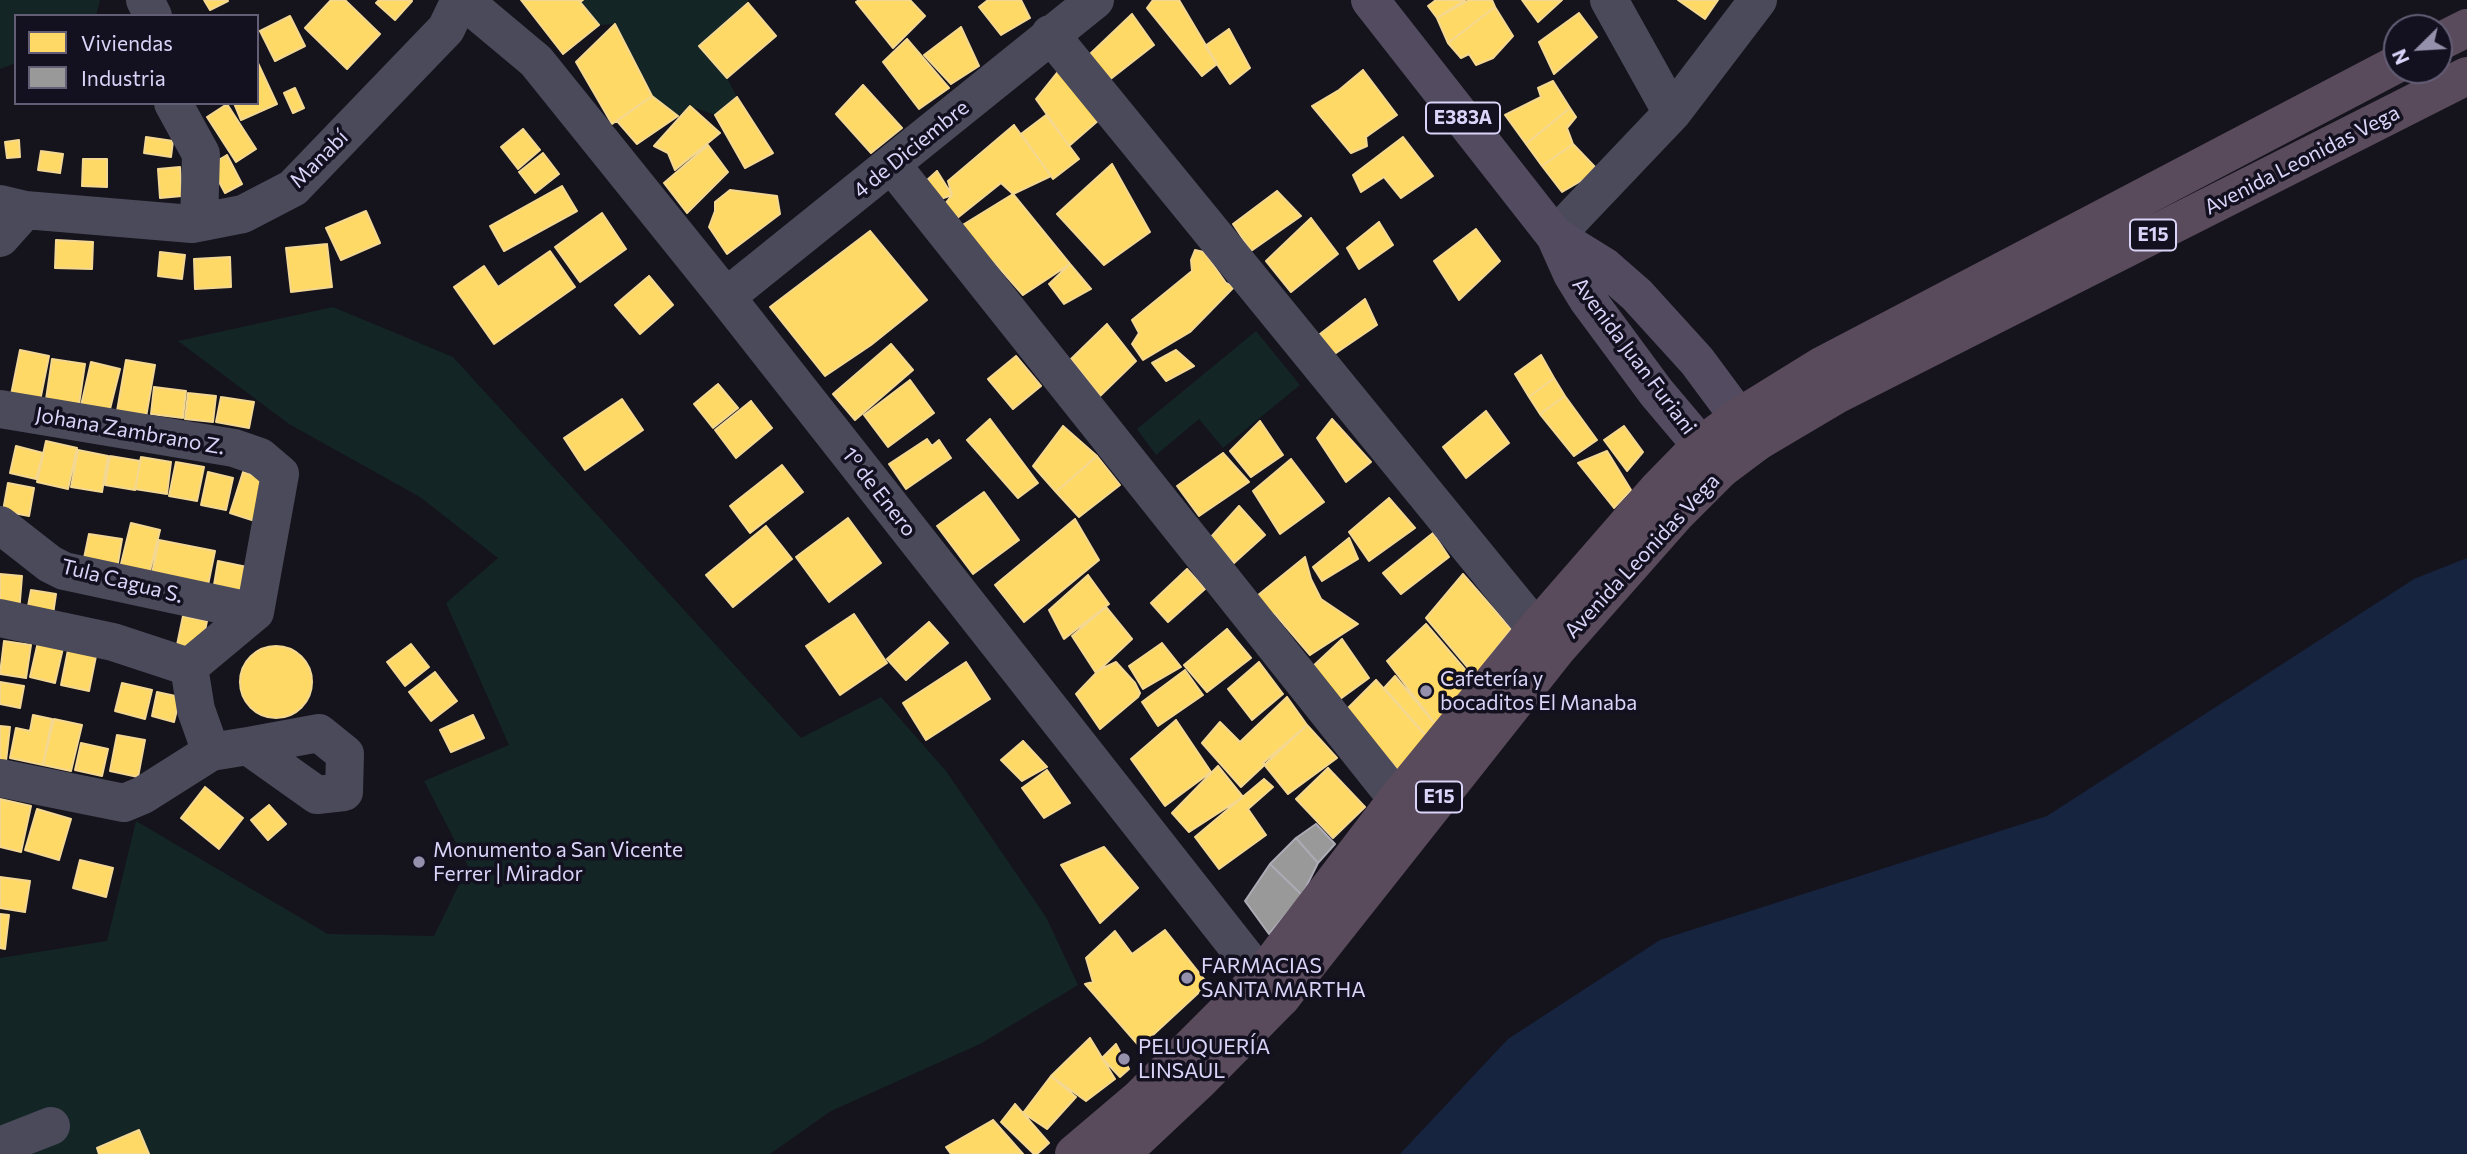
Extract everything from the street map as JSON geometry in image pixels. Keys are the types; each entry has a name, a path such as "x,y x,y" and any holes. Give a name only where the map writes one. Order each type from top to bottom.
{"highway":[{"name":"Avenida Leonidas Vega","path":"1074,1154 1271,988 1397,799 1536,629 1658,489 1711,457 1823,365 2383,71"},
{"name":"Avenida Leonidas Vega","path":"1748,429 1838,394 2467,76"},
{"name":"Avenida Leonidas Vega","path":"1121,1154 1199,1081 1271,988 1557,649 1676,513 1711,457"}],"main road":[{"name":"Avenida Juan Furiani","path":"1370,0 1555,236 1572,274 1588,300 1656,392 1711,457"},
{"name":"Avenida Juan Furiani","path":"1555,236 1605,267 1637,295 1697,361 1748,429"}],"street":[{"name":"Manabí","path":"12,207 192,224 243,214 293,188 446,29 462,0"},
{"name":"1º de Enero","path":"462,0 536,61 726,297 1271,988"},
{"path":"1609,0 1672,113"},
{"path":"1555,236 1672,113 1758,0"},
{"path":"1068,13 1536,629"},
{"name":"4 de Diciembre","path":"726,297 892,165 1068,13"},
{"path":"174,105 201,154 199,222"},
{"path":"892,165 1397,799"},
{"path":"0,238 12,207"},
{"name":"Johana Zambrano Z.","path":"0,409 234,449 260,457 280,474 255,612"},
{"name":"Tula Cagua S.","path":"0,525 50,564 65,571 255,612"},
{"path":"65,571 113,642"},
{"path":"113,642 132,585"},
{"path":"189,667 255,612"},
{"path":"0,618 113,642 189,667"},
{"path":"0,778 124,803 229,749 196,710 189,667"},
{"path":"0,1146 51,1126"}],"shaded area":[{"path":"0,0 100,0 96,14 14,14 14,64 0,69"},
{"path":"748,0 748,3 700,46 727,78 737,97 715,115 690,106 678,116 652,96 615,24 599,25 580,2"},
{"path":"333,307 453,357 801,738 881,697 946,771 1046,917 1078,985 980,1044 831,1111 770,1154 33,1154 0,1143 0,958 107,941 136,821 328,934 434,936 468,866 424,781 509,745 446,603 498,558 420,497 289,424 178,341"},
{"path":"1256,331 1300,385 1223,448 1199,419 1156,455 1137,429"}],"water":[{"path":"2467,558 2467,1154 1400,1154 1508,1039 1660,940 2047,816 2414,579"}],"building: Viviendas":[{"path":"204,0 227,0 228,1 210,10"},
{"path":"331,0 345,0 380,34 347,69 305,28"},
{"path":"379,0 412,1 395,20 376,3"},
{"path":"521,0 583,0 580,2 599,25 563,54"},
{"path":"910,0 925,16 893,48 856,2"},
{"path":"988,0 1021,0 1030,18 1001,35 979,7"},
{"path":"1153,0 1179,0 1217,64 1202,76 1147,8"},
{"path":"1436,0 1465,0 1437,18 1428,6"},
{"path":"1469,0 1492,0 1495,7 1448,43 1437,18"},
{"path":"1522,0 1562,0 1538,22"},
{"path":"1678,0 1718,0 1705,19"},
{"path":"748,3 776,36 727,78 699,46"},
{"path":"1495,7 1513,36 1493,58 1476,65 1469,54 1461,58 1448,43"},
{"path":"1579,13 1597,37 1554,74 1539,42"},
{"path":"1132,14 1154,45 1108,81 1090,54"},
{"path":"290,16 305,46 275,61 260,31"},
{"path":"615,24 652,96 612,124 576,62"},
{"path":"961,27 979,66 951,84 924,55"},
{"path":"1229,29 1250,68 1230,84 1205,46"},
{"path":"907,39 949,88 919,109 883,62"},
{"path":"259,65 277,104 241,120 235,105 259,105"},
{"path":"1060,69 1100,119 1069,146 1036,99"},
{"path":"1363,70 1397,115 1366,137 1367,146 1351,153 1312,106 1339,90"},
{"path":"1553,81 1570,108 1526,144 1505,115 1541,97 1538,88"},
{"path":"863,85 902,128 871,153 836,114"},
{"path":"295,88 304,108 293,113 284,93"},
{"path":"652,96 678,116 637,144 617,121"},
{"path":"737,97 773,153 745,168 715,115"},
{"path":"228,105 256,149 236,162 207,117"},
{"path":"690,106 720,133 675,170 668,153 654,146"},
{"path":"1570,108 1576,117 1567,128 1573,144 1542,166 1526,144"},
{"path":"1046,115 1079,159 1053,179 1021,134"},
{"path":"1014,125 1051,176 1013,194 1001,183 956,219 944,205 952,195 948,181"},
{"path":"523,129 540,150 518,169 501,147"},
{"path":"146,137 173,141 171,157 144,153"},
{"path":"1403,137 1433,176 1401,198 1384,177 1361,192 1353,175"},
{"path":"19,140 20,157 7,158 5,142"},
{"path":"1573,144 1595,167 1586,178 1562,192 1542,166"},
{"path":"708,145 728,172 687,213 664,183"},
{"path":"41,151 63,154 60,173 38,170"},
{"path":"543,153 559,174 535,193 519,172"},
{"path":"227,155 242,184 225,193 210,165"},
{"path":"83,159 107,159 107,187 82,186"},
{"path":"1112,164 1150,232 1104,265 1057,214"},
{"path":"180,167 182,196 160,198 158,169"},
{"path":"937,171 952,195 938,200 926,181"},
{"path":"562,186 577,211 504,251 490,226"},
{"path":"730,190 777,196 780,214 727,254 709,227 715,211 715,202"},
{"path":"1277,191 1301,216 1251,251 1233,224"},
{"path":"1013,194 1070,264 1023,295 994,262 986,268 961,226"},
{"path":"366,211 380,243 341,260 326,228"},
{"path":"602,213 626,249 580,282 555,247"},
{"path":"1311,218 1338,254 1291,292 1266,261"},
{"path":"1379,222 1393,245 1359,269 1347,248"},
{"path":"1476,229 1500,261 1459,300 1434,261"},
{"path":"870,231 927,300 871,345 825,376 770,307"},
{"path":"56,240 93,242 92,269 55,268"},
{"path":"327,244 332,287 291,292 286,248"},
{"path":"1195,250 1204,252 1226,283 1234,287 1190,332 1143,360 1132,344 1139,333 1132,320 1192,271 1191,260"},
{"path":"550,251 575,287 494,344 454,287 484,266 498,287"},
{"path":"160,252 185,255 182,279 158,276"},
{"path":"230,257 231,287 195,289 194,259"},
{"path":"1070,264 1091,289 1064,304 1049,284"},
{"path":"649,276 673,305 640,334 615,305"},
{"path":"1365,299 1377,325 1333,355 1320,334"},
{"path":"1107,324 1136,361 1100,396 1071,359"},
{"path":"891,344 913,370 855,420 833,394"},
{"path":"20,350 49,356 39,406 10,400"},
{"path":"1176,350 1194,366 1166,381 1152,363"},
{"path":"1541,355 1554,378 1529,397 1515,374"},
{"path":"1016,356 1041,386 1013,409 988,379"},
{"path":"52,359 85,364 78,411 45,406"},
{"path":"126,360 155,365 146,417 117,411"},
{"path":"91,362 120,369 108,417 80,410"},
{"path":"1554,378 1565,396 1540,414 1529,397"},
{"path":"910,380 934,413 888,447 864,415"},
{"path":"718,384 738,408 713,428 694,404"},
{"path":"154,387 186,391 183,418 151,414"},
{"path":"188,393 216,396 213,422 185,419"},
{"path":"1565,396 1597,440 1574,456 1540,414"},
{"path":"221,397 254,402 249,428 216,422"},
{"path":"622,399 643,430 585,470 564,438"},
{"path":"751,401 772,428 736,458 715,430"},
{"path":"1486,411 1509,443 1466,478 1443,447"},
{"path":"990,419 1038,483 1018,498 967,440"},
{"path":"1332,419 1371,462 1346,482 1317,438"},
{"path":"1260,421 1283,455 1251,477 1230,451"},
{"path":"1063,426 1097,456 1056,492 1033,466"},
{"path":"1624,426 1643,452 1627,471 1604,440"},
{"path":"927,439 932,446 939,440 951,458 906,489 889,464"},
{"path":"46,441 77,448 68,489 37,482"},
{"path":"16,446 43,453 36,479 10,473"},
{"path":"78,450 108,456 102,492 71,487"},
{"path":"1607,451 1631,490 1614,508 1578,463"},
{"path":"1223,453 1249,482 1199,516 1177,486"},
{"path":"110,456 140,461 135,490 105,485"},
{"path":"1097,456 1120,485 1079,517 1056,492"},
{"path":"141,457 171,462 167,494 135,489"},
{"path":"1291,459 1324,502 1280,534 1253,491"},
{"path":"176,462 204,467 197,501 169,496"},
{"path":"782,465 803,492 750,533 730,506"},
{"path":"208,472 233,478 226,510 201,505"},
{"path":"243,472 271,481 258,522 230,513"},
{"path":"8,483 34,488 29,516 3,511"},
{"path":"984,492 1019,540 973,574 937,526"},
{"path":"1389,498 1415,528 1369,561 1349,532"},
{"path":"1239,506 1265,535 1234,563 1211,537"},
{"path":"848,518 881,563 829,602 796,557"},
{"path":"1075,519 1099,560 1024,622 995,585"},
{"path":"131,523 160,530 149,575 120,568"},
{"path":"766,526 792,559 733,607 706,575"},
{"path":"1433,533 1449,557 1401,594 1383,573"},
{"path":"89,534 122,539 117,569 83,563"},
{"path":"1349,538 1358,559 1322,581 1313,567"},
{"path":"159,540 215,551 208,585 152,573"},
{"path":"1305,557 1311,579 1321,599 1358,624 1310,655 1275,614 1265,614 1257,596"},
{"path":"218,561 247,567 243,591 214,585"},
{"path":"1187,569 1205,589 1168,622 1151,603"},
{"path":"0,574 22,576 19,613 0,612"},
{"path":"1463,574 1511,629 1475,676 1426,618"},
{"path":"1088,575 1109,604 1064,639 1049,610"},
{"path":"31,590 56,594 52,621 26,617"},
{"path":"1106,607 1132,639 1096,673 1072,636"},
{"path":"854,614 887,663 840,695 806,646"},
{"path":"183,616 207,621 201,650 177,645"},
{"path":"929,622 948,643 906,680 887,659"},
{"path":"1426,624 1474,680 1436,725 1387,661"},
{"path":"1227,629 1251,658 1207,692 1184,665"},
{"path":"1342,639 1369,678 1336,702 1310,669"},
{"path":"4,641 31,645 26,678 0,674"},
{"path":"38,642 63,648 55,683 30,677"},
{"path":"1162,643 1181,667 1143,689 1129,666"},
{"path":"411,644 429,667 405,686 387,662"},
{"path":"283,646 302,656 310,668 310,696 302,708 290,716 269,718 250,708 242,696 240,675 250,656 262,648"},
{"path":"68,650 96,656 89,691 61,685"},
{"path":"966,662 990,699 926,740 903,703"},
{"path":"1116,662 1135,683 1140,693 1100,729 1076,694 1099,670"},
{"path":"1259,662 1283,694 1252,720 1228,689"},
{"path":"1185,670 1203,695 1158,726 1142,702"},
{"path":"435,672 457,701 431,721 409,692"},
{"path":"1395,676 1436,725 1427,737 1384,688"},
{"path":"1376,680 1427,737 1398,770 1346,710"},
{"path":"0,682 24,686 20,708 0,704"},
{"path":"122,683 152,690 145,719 115,711"},
{"path":"157,692 180,697 174,722 152,716"},
{"path":"1287,697 1307,725 1241,787 1202,743 1220,722 1240,742"},
{"path":"33,715 52,719 43,765 10,758 16,728 30,731"},
{"path":"473,715 484,738 451,752 440,730"},
{"path":"54,719 82,725 71,771 43,765"},
{"path":"1176,720 1211,772 1165,806 1131,759"},
{"path":"1307,725 1337,758 1288,794 1263,763"},
{"path":"0,726 10,727 6,761 0,760"},
{"path":"117,735 145,740 138,777 110,771"},
{"path":"1023,741 1047,767 1022,781 1001,760"},
{"path":"81,743 108,749 102,776 75,770"},
{"path":"1218,766 1243,797 1189,832 1172,813"},
{"path":"1328,768 1365,807 1333,838 1296,799"},
{"path":"1047,770 1070,803 1044,818 1022,788"},
{"path":"1264,779 1273,787 1248,809 1266,835 1219,869 1195,837"},
{"path":"205,787 243,818 219,849 181,818"},
{"path":"0,799 31,806 21,852 0,847"},
{"path":"269,805 286,824 268,840 251,820"},
{"path":"37,809 71,819 59,860 25,850"},
{"path":"1104,847 1138,888 1100,923 1061,865"},
{"path":"80,860 113,868 106,897 73,888"},
{"path":"0,877 30,881 25,912 0,908"},
{"path":"0,914 9,915 5,949 0,948"},
{"path":"1165,930 1208,984 1140,1047 1085,984 1093,982 1086,958 1115,931 1132,954"},
{"path":"1090,1038 1115,1079 1086,1101 1051,1076"},
{"path":"1116,1044 1129,1069 1120,1077 1102,1058"},
{"path":"1051,1076 1076,1097 1047,1129 1023,1113"},
{"path":"1015,1104 1049,1143 1037,1154 1001,1122"},
{"path":"993,1120 1023,1154 951,1154 946,1147"},
{"path":"139,1130 149,1154 99,1154 97,1148"}],"building: Industria":[{"path":"1316,824 1335,844 1318,863 1296,838"},
{"path":"1296,838 1318,863 1302,895 1270,864"},
{"path":"1270,864 1302,895 1269,934 1245,901"}],"place":[{"name":"Cafetería y bocaditos El Manaba","path":"1426,691"},
{"name":"Monumento a San Vicente Ferrer | Mirador","path":"419,862"},
{"name":"FARMACIAS SANTA MARTHA","path":"1187,978"},
{"name":"PELUQUERÍA LINSAUL","path":"1124,1059"}]}
